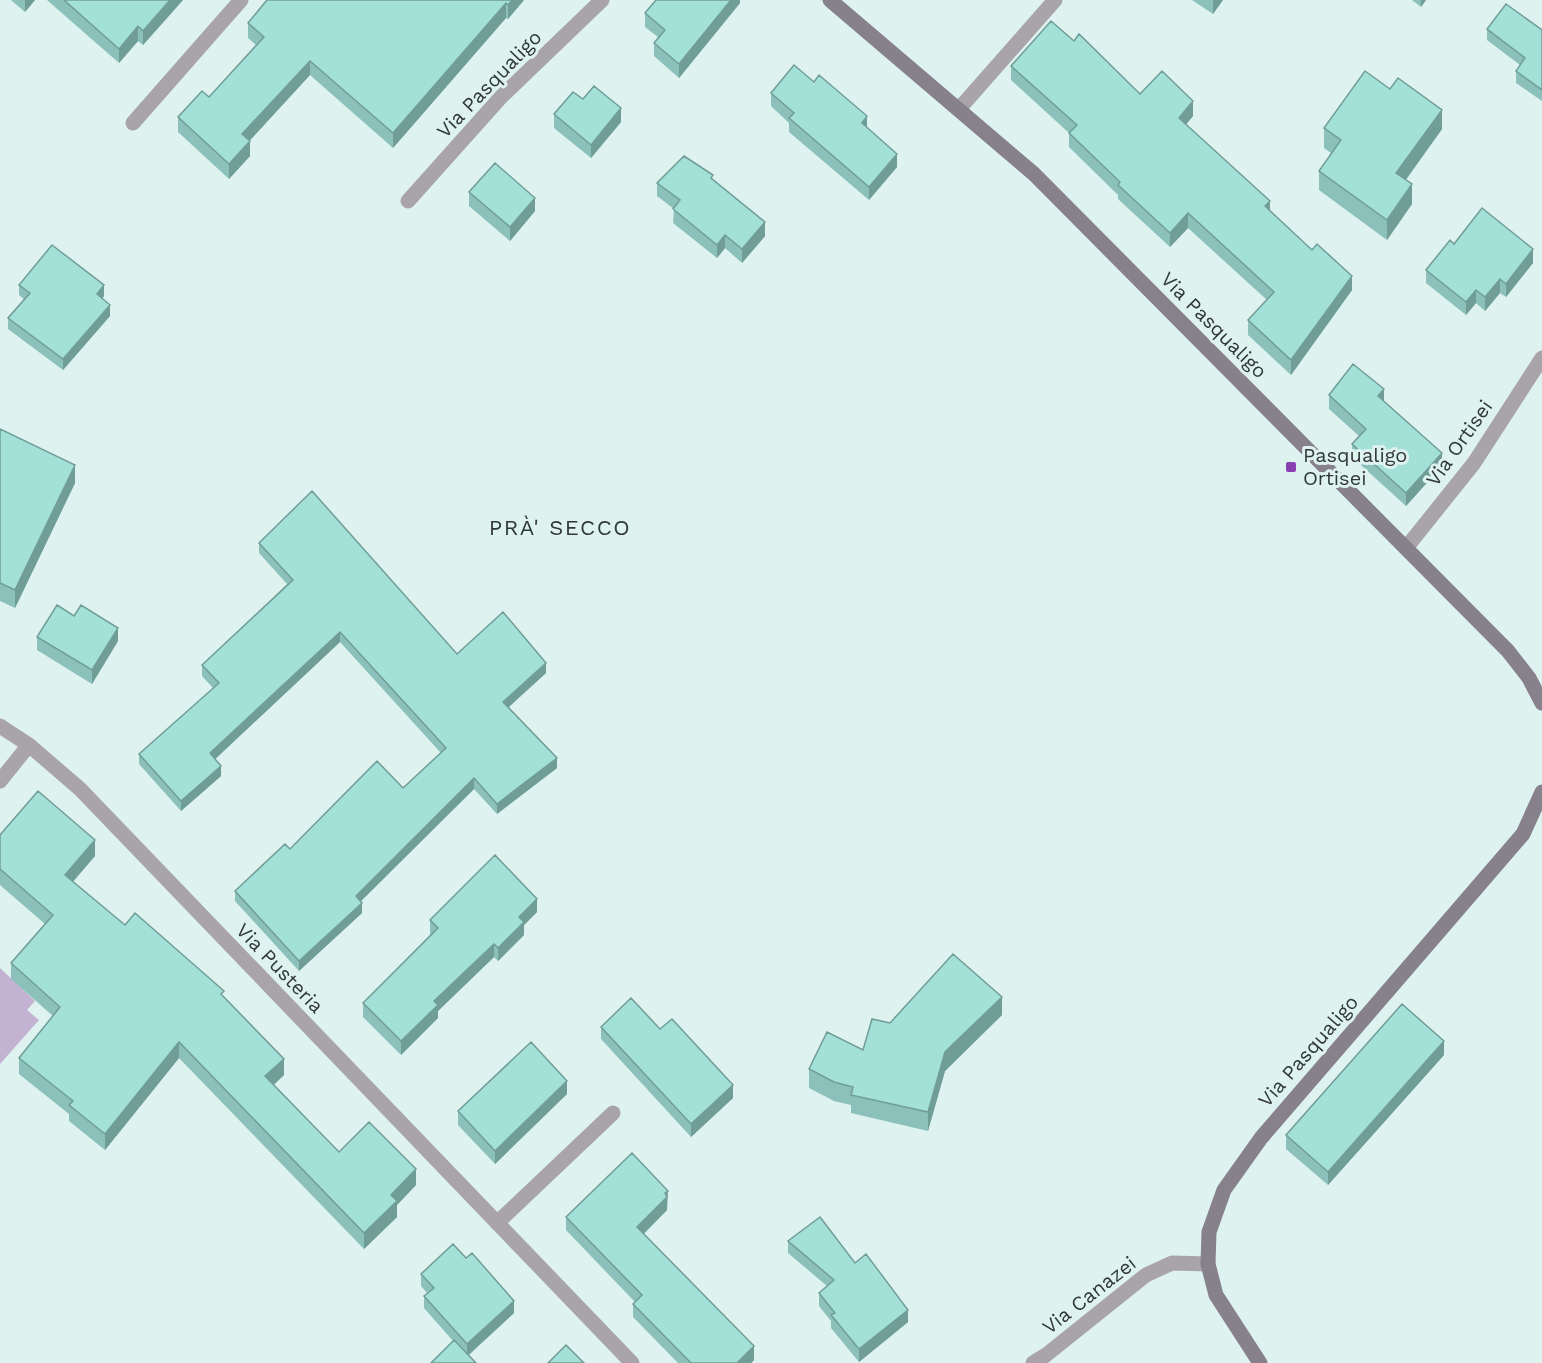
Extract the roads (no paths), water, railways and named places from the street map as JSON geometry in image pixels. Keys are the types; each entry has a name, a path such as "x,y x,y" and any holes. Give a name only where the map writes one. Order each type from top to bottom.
{"street":[{"path":"133,123 241,0"},
{"name":"Via Pasqualigo","path":"408,201 501,97 602,0"},
{"name":"Via Pasqualigo","path":"830,0 1043,182 1508,651 1529,678 1542,703"},
{"path":"959,109 1055,0"},
{"name":"Via Ortisei","path":"1406,548 1474,463 1542,358"},
{"name":"Via Pusteria","path":"0,726 29,745 80,789 632,1363"},
{"path":"0,781 29,745"},
{"name":"Via Pasqualigo","path":"1260,1363 1216,1295 1208,1264 1209,1233 1224,1190 1262,1138 1523,834 1542,792"},
{"path":"497,1223 613,1113"},
{"name":"Via Canazei","path":"1033,1363 1146,1275 1172,1263 1208,1264"}],"place":[{"name":"Pasqualigo Ortisei","path":"1291,467"}],"district":[{"name":"PRÀ' SECCO","path":"560,527"}]}
